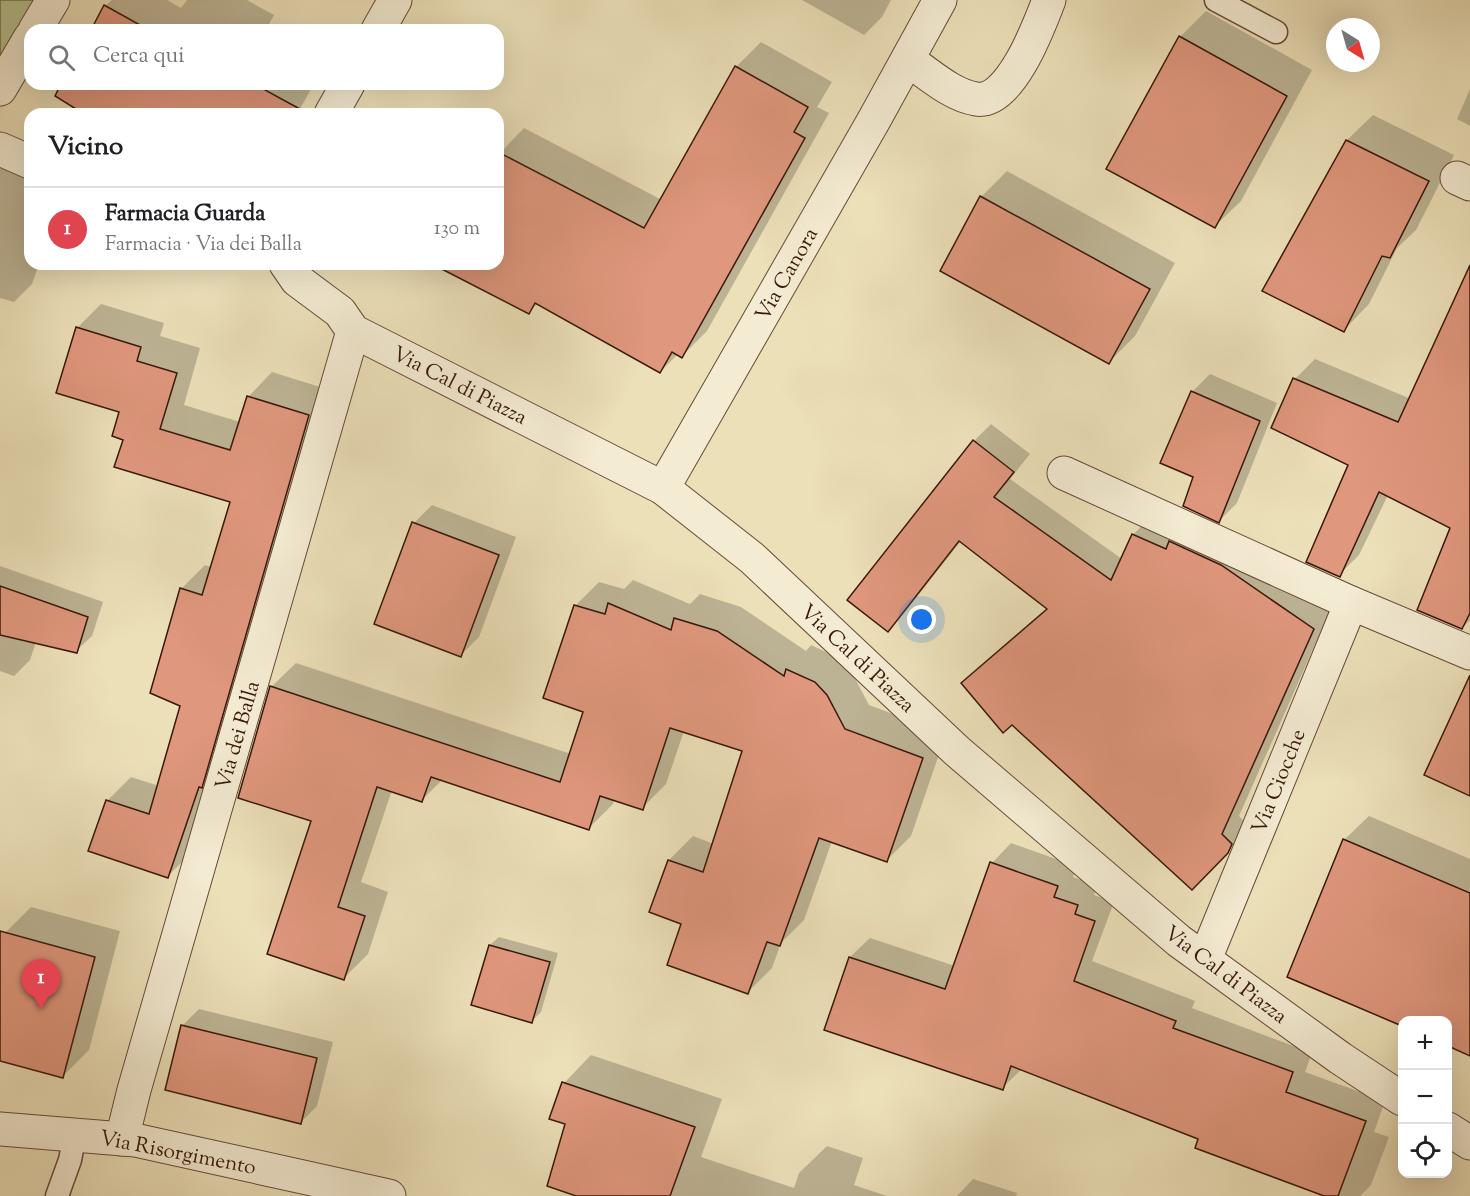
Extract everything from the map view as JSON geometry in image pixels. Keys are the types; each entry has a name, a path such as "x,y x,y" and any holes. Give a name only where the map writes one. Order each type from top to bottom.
{"street":[{"path":"39,24 53,0"},
{"path":"381,24 395,0"},
{"name":"Via Canora","path":"663,488 940,0"},
{"path":"908,60 960,94 978,100 993,97 1010,78 1035,38 1049,0"},
{"path":"0,89 24,48"},
{"path":"335,108 345,90"},
{"path":"0,149 24,159"},
{"name":"Via Cal di Piazza","path":"290,270 297,279 340,312 353,331 663,488 752,558 957,751 1179,941 1398,1097"},
{"name":"Via dei Balla","path":"122,1139 353,331"},
{"path":"1064,473 1351,603 1470,653"},
{"name":"Via Ciocche","path":"1205,959 1351,603"},
{"name":"Via Risorgimento","path":"0,1129 135,1140 389,1196"},
{"path":"1452,1132 1470,1143"}],"lane":[{"path":"1216,0 1276,32"},
{"path":"57,1196 70,1160 75,1134"}],"green space":[{"path":"0,0 68,0 51,24 24,24 24,63 0,97"}],"building":[{"path":"104,5 138,24 94,24"},
{"path":"1179,36 1287,96 1215,228 1106,169"},
{"path":"735,66 808,107 794,132 805,138 682,358 672,352 660,373 535,303 529,314 444,270 504,270 504,155 644,228"},
{"path":"58,90 265,90 298,108 74,108 55,96"},
{"path":"1346,140 1429,181 1390,258 1382,256 1344,332 1262,291"},
{"path":"980,196 1150,289 1109,364 940,271"},
{"path":"1470,265 1470,613 1462,629 1417,610 1450,528 1379,492 1340,577 1306,562 1348,465 1271,428 1293,378 1398,422"},
{"path":"76,327 141,347 137,361 177,373 160,429 230,450 247,396 309,415 202,788 199,787 168,878 88,851 106,800 149,814 180,706 150,693 180,588 202,595 230,502 114,467 123,440 112,436 119,412 56,393"},
{"path":"1191,391 1260,421 1219,523 1183,506 1193,477 1160,463"},
{"path":"973,440 1014,472 994,497 1111,580 1132,534 1166,549 1169,541 1221,565 1314,629 1222,834 1232,844 1228,853 1192,890 1012,725 1003,733 961,683 1047,609 959,541 888,632 847,600"},
{"path":"412,522 499,555 461,657 374,624"},
{"path":"0,586 88,617 77,653 0,635"},
{"path":"608,603 671,630 674,618 717,631 784,676 786,669 815,682 827,695 845,729 923,758 887,862 819,838 780,946 767,942 748,994 667,965 681,924 649,912 668,860 703,872 742,751 670,728 643,810 600,796 589,830 431,777 422,802 377,787 338,907 365,916 344,980 267,954 311,821 238,798 270,686 560,782 583,712 543,698 574,605 605,614"},
{"path":"1470,675 1470,796 1424,775"},
{"path":"1343,839 1470,893 1470,1056 1452,1048 1452,1016 1398,1016 1398,1024 1287,977"},
{"path":"990,862 1058,886 1054,897 1078,905 1075,914 1095,921 1074,981 1176,1021 1173,1028 1293,1072 1286,1092 1366,1121 1338,1196 1324,1196 1195,1148 1198,1139 1011,1066 1003,1090 824,1030 849,957 945,989"},
{"path":"0,931 95,957 63,1078 0,1061"},
{"path":"489,945 550,962 532,1023 471,1005"},
{"path":"181,1025 317,1058 301,1124 165,1090"},
{"path":"562,1082 695,1127 670,1196 576,1196 547,1186 565,1124 549,1119"}],"place":[{"name":"Farmacia Guarda","path":"41,1009"}]}
